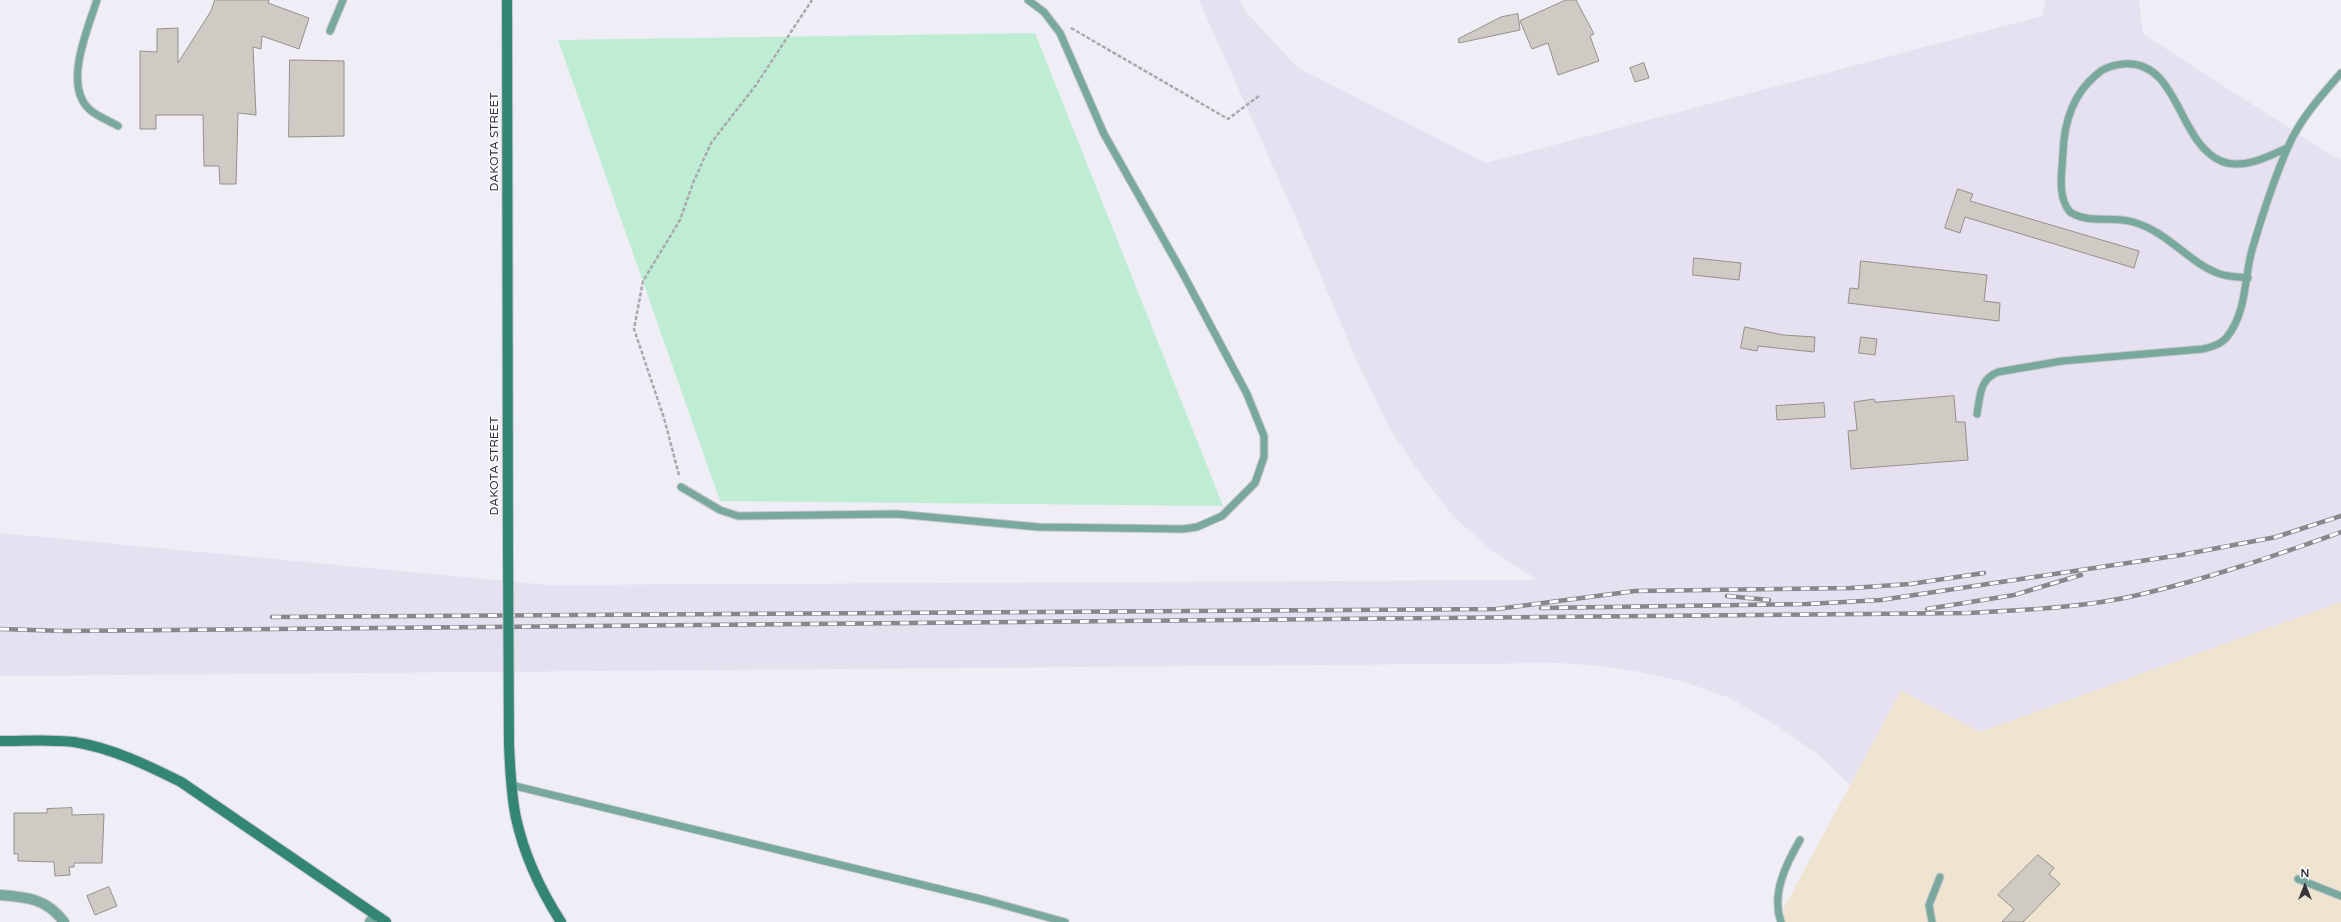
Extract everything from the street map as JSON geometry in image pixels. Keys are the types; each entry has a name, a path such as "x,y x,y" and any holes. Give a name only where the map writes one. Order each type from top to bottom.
{"street":[{"name":"DAKOTA STREET","path":"507,0 508,553 509,744 511,785 516,819 536,876 561,922"},
{"path":"0,741 73,742 101,748 151,767 181,782 373,919 386,922"},
{"path":"0,895 31,899 46,904 55,910 64,922"}],"lane":[{"path":"97,0 77,71 79,91 88,109 118,126"},
{"path":"330,31 343,0"},
{"path":"682,487 720,510 738,516 897,514 1038,527 1160,530 1183,529 1211,523 1237,503 1255,483 1264,457 1264,436 1247,394 1182,272 1104,134 1060,34 1053,22 1028,0"},
{"path":"2248,278 2231,276 2215,271 2152,228 2132,222 2086,218 2070,212 2063,200 2064,128 2074,103 2090,80 2111,66 2132,64 2144,66 2160,78 2196,140 2219,160 2243,164 2268,157 2287,148"},
{"path":"1977,414 1983,384 1989,376 1998,372 2062,361 2192,350 2215,346 2228,337 2240,312 2254,246 2287,148 2296,130 2341,73"},
{"path":"511,785 978,898 1065,922"},
{"path":"1781,922 1778,910 1781,881 1788,860 1800,840"},
{"path":"1932,922 1929,905 1940,877"},
{"path":"2298,879 2341,896"}],"path":[{"path":"682,487 664,418 634,329 643,281 680,220 692,183 711,143 756,85 812,0"},
{"path":"1064,24 1228,119 1259,96"}],"shaded area":[{"path":"1199,0 1240,0 1245,11 1298,68 1486,163 2042,16 2046,0 2139,0 2143,34 2334,157 2341,160 2341,605 1980,732 1901,691 1850,785 1819,755 1777,726 1730,698 1684,682 1640,672 1602,666 1559,663 0,676 0,533 548,585 1538,580 1491,550 1454,517 1419,472 1391,431 1359,366 1304,236"},
{"path":"2341,602 2341,922 1784,922 1781,913 1901,691 1980,732"}],"green space":[{"path":"1035,33 1223,506 720,501 558,40"}],"building":[{"path":"215,0 269,0 268,3 309,18 299,49 262,36 261,49 253,47 256,115 238,113 236,184 220,184 219,166 204,166 203,115 156,115 156,129 140,129 140,51 157,52 157,29 178,28 178,63 211,11"},
{"path":"1566,0 1576,0 1594,34 1590,36 1599,61 1558,75 1548,43 1532,49 1520,21"},
{"path":"1518,14 1520,30 1459,43 1458,39 1501,17"},
{"path":"290,60 344,61 344,136 289,137"},
{"path":"1644,63 1649,78 1635,82 1630,68"},
{"path":"1958,189 1973,194 1970,201 2139,251 2134,268 1965,217 1960,233 1945,228"},
{"path":"1694,258 1741,263 1739,280 1693,275"},
{"path":"1861,261 1987,275 1984,301 2000,303 1999,321 1848,303 1850,288 1858,289"},
{"path":"1745,327 1783,335 1815,337 1814,352 1758,346 1757,351 1741,348"},
{"path":"1861,337 1877,339 1875,355 1859,353"},
{"path":"1954,396 1956,422 1965,422 1968,460 1851,469 1848,431 1857,430 1854,402 1874,399 1875,402"},
{"path":"1824,403 1825,417 1777,420 1776,406"},
{"path":"72,808 72,815 104,814 102,863 74,863 74,867 69,867 70,875 55,876 54,862 18,861 18,854 14,854 14,813 47,813 47,809"},
{"path":"2038,855 2054,868 2049,874 2060,884 2023,922 2002,922 2014,909 1998,895"},
{"path":"109,887 117,906 95,915 87,896"}],"railway":[{"path":"1541,608 1807,604 1881,600 2181,555 2276,537 2341,516"},
{"path":"0,629 64,631 1968,613 2075,606 2138,595 2189,582 2291,550 2341,532"},
{"path":"272,617 1497,609 1635,591 1851,588 1910,584 1984,573"},
{"path":"1927,609 2014,595 2081,575"},
{"path":"1727,596 1769,600"}]}
